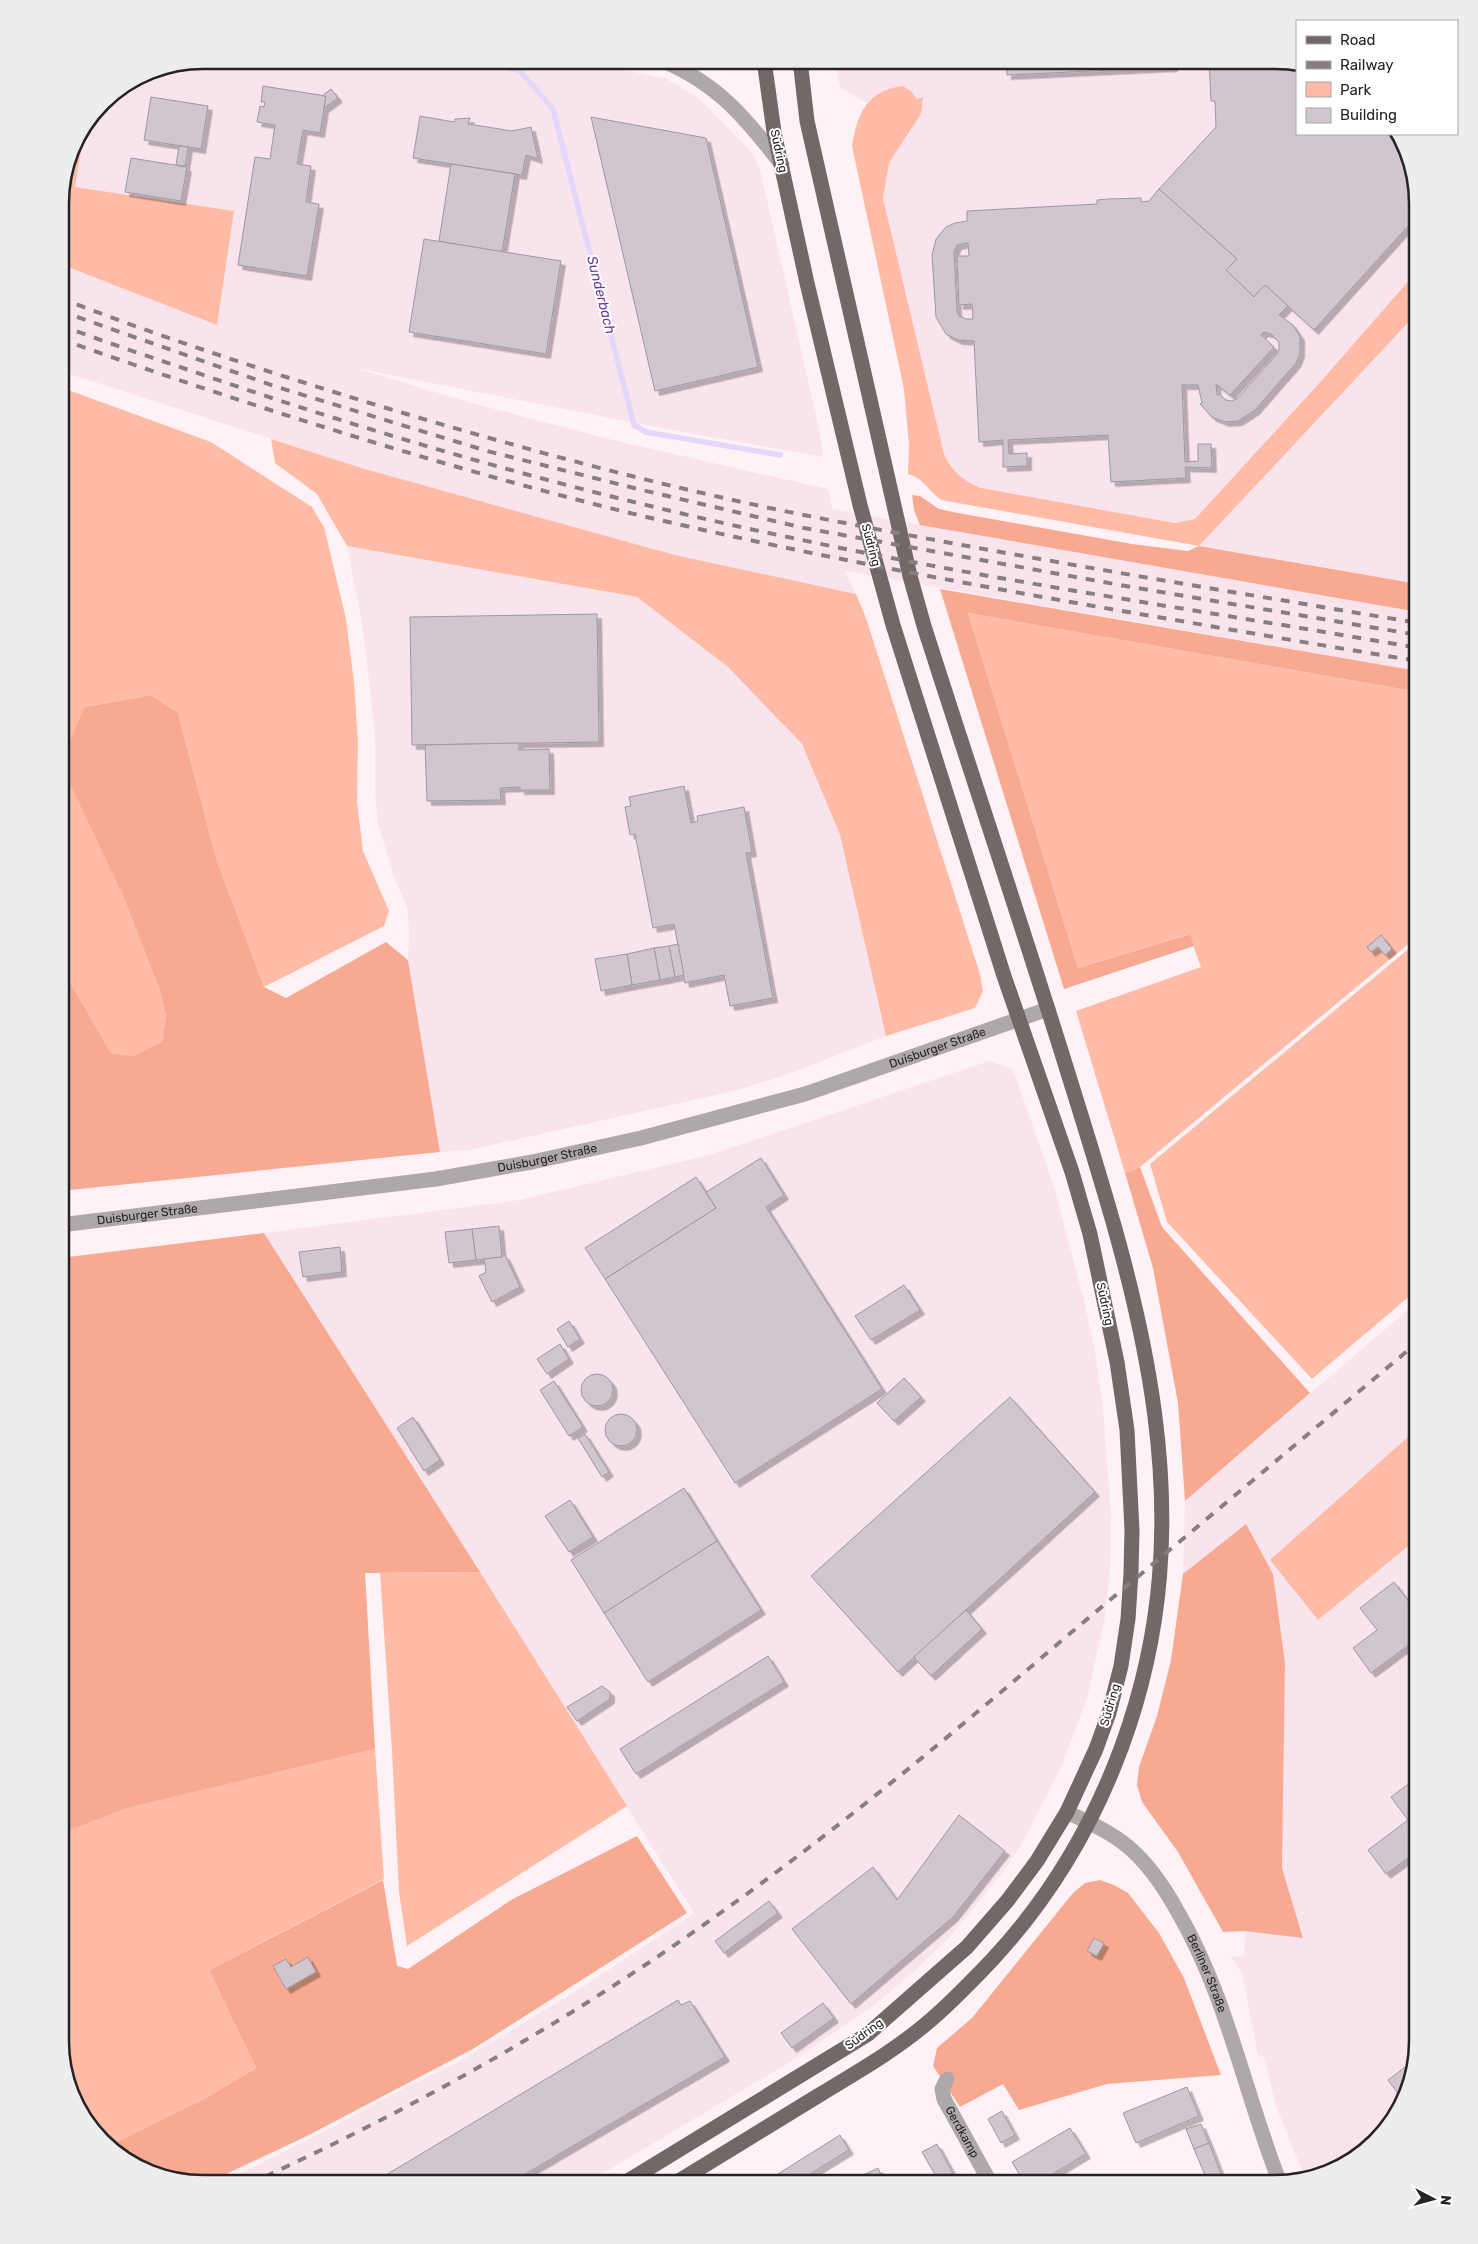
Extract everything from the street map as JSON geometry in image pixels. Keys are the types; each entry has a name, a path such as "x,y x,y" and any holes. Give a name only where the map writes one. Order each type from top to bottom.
{"main road":[{"name":"Südring","path":"638,2175 868,2034 967,1947 1008,1900 1038,1861 1067,1812 1093,1757 1109,1713 1121,1666 1128,1620 1132,1530 1128,1430 1117,1362 1090,1234 1072,1172 1019,1019 893,625 860,505 807,283 771,113 765,69"},
{"name":"Südring","path":"689,2175 890,2052 927,2023 993,1959 1036,1906 1058,1875 1090,1822 1112,1773 1136,1707 1146,1669 1159,1591 1163,1533 1157,1428 1132,1288 1092,1150 924,626 910,576 807,122 798,69"}],"street":[{"path":"678,69 716,90 750,123 782,165"},
{"path":"1019,1019 1048,1009"},
{"name":"Duisburger Straße","path":"69,1224 382,1186 484,1171 550,1158 642,1138 805,1094 1019,1019"},
{"name":"Berliner Straße","path":"1067,1812 1090,1822 1135,1853 1168,1895 1187,1927 1209,1974 1229,2028 1263,2137 1277,2175"},
{"name":"Gerdkamp","path":"947,2079 942,2089 944,2099 986,2175"}],"shaded area":[{"path":"203,69 621,69 666,79 699,98 753,154 760,169 820,433 823,457 645,425 355,368 472,403 617,441 828,489 832,509 1409,610 1409,669 845,571 856,594 791,581 675,555 365,469 69,374 69,267 216,324 233,211 74,187 81,148 96,121 121,96 144,83 168,73"},
{"path":"837,69 1286,69 1296,135 1391,136 1405,168 1408,185 1409,280 1323,379 1195,519 1176,523 981,488 967,482 957,474 948,463 944,454 883,198 889,162 911,131 922,97 917,99 911,91 879,92 867,103 840,88"},
{"path":"1409,322 1409,582 1199,546"},
{"path":"912,495 920,496 939,509 1132,544 1188,551 1199,546 1409,582 1409,610 920,525 914,510"},
{"path":"347,546 637,597 728,667 802,744 840,835 886,1036 792,1073 738,1090 470,1150 440,1152 408,960 409,931 407,908 393,874 378,823 375,791 375,741 371,697 362,623"},
{"path":"940,589 1409,669 1409,690 968,613 1078,968 1190,934 1194,946 1064,989"},
{"path":"151,695 178,713 216,858 264,987 286,998 386,942 408,960 440,1152 69,1190 69,981 111,1053 133,1056 162,1042 166,1016 159,988 121,891 70,784 69,743 85,707"},
{"path":"989,1061 1013,1069 1054,1187 1083,1296 1095,1351 1103,1408 1111,1515 1110,1570 1105,1617 1087,1698 1061,1768 1021,1845 1003,1872 952,1935 914,1972 869,2009 795,2059 600,2175 237,2175 454,2064 578,1990 694,1913 264,1233 519,1200 709,1155"},
{"path":"1140,1167 1162,1227 1310,1393 1185,1501 1178,1403 1153,1268 1125,1173"},
{"path":"264,1233 480,1572 365,1573 375,1749 127,1808 69,1831 69,1257"},
{"path":"1409,1309 1408,2059 1405,2076 1399,2092 1382,2123 1357,2148 1326,2165 1310,2171 1303,2172 1276,2106 1264,2057 1258,2055 1242,1973 1231,1957 1244,1956 1245,1931 1303,1937 1282,1868 1285,1663 1246,1524 1183,1574 1185,1501"},
{"path":"1246,1524 1273,1574 1285,1663 1282,1868 1303,1938 1245,1931 1223,1932 1178,1852 1142,1802 1137,1785 1139,1767 1157,1716 1171,1660 1183,1574"},
{"path":"637,1836 687,1913 473,2049 305,2137 224,2175 194,2175 160,2168 128,2153 115,2143 206,2098 256,2068 209,1970 383,1880 397,1966 408,1969 511,1900"},
{"path":"1100,1880 1128,1893 1159,1933 1184,1978 1221,2075 1107,2084 1019,2110 1003,2084 960,2107 933,2066 937,2048 972,2018 1073,1893 1085,1883"}],"green space":[{"path":"903,86 911,91 917,99 923,97 921,114 889,163 883,198 944,454 959,475 981,488 1175,523 1195,519 1323,379 1409,280 1409,322 1199,546 941,500 922,481 908,474 909,445 904,389 852,146 857,124 866,106 872,98 891,88"},
{"path":"82,146 75,187 234,211 217,325 69,267 69,194 73,168"},
{"path":"69,390 211,442 312,507 324,527 346,619 354,682 358,742 357,801 363,851 389,911 384,926 264,987 216,858 178,713 151,695 85,707 121,891 159,988 166,1016 162,1042 133,1056 111,1053 69,981"},
{"path":"271,439 365,469 675,555 856,594 866,618 980,974 983,991 975,1008 886,1036 840,835 802,744 728,667 637,597 347,546 317,494 275,463"},
{"path":"968,613 1409,690 1409,943 1140,1167 1125,1173 1076,1011 1201,967 1189,934 1078,968"},
{"path":"1409,948 1409,1297 1312,1379 1167,1222 1150,1164"},
{"path":"1409,1436 1409,1545 1318,1620 1270,1560"},
{"path":"480,1572 627,1806 407,1946 399,1892 380,1573"},
{"path":"375,1749 384,1879 209,1970 256,2068 206,2098 115,2143 96,2123 87,2108 73,2076 70,2059 69,1830 126,1808"}],"building":[{"path":"1007,69 1132,69 1007,75"},
{"path":"1209,69 1296,70 1296,135 1390,135 1399,152 1405,168 1408,185 1409,225 1314,330 1265,285 1254,297 1226,270 1237,259 1159,189 1216,127 1215,101 1211,101"},
{"path":"263,86 326,96 320,133 303,130 297,164 311,166 306,202 319,204 307,276 238,265 255,157 270,159 275,125 257,122 260,106 264,107 265,102 261,102"},
{"path":"331,89 338,98 324,108 326,96 322,96"},
{"path":"151,97 208,106 201,149 144,140"},
{"path":"420,116 454,122 455,119 470,118 468,124 512,131 531,127 538,159 526,155 522,175 413,158"},
{"path":"591,117 706,138 758,367 655,391"},
{"path":"179,146 188,147 185,166 176,165"},
{"path":"131,158 187,167 181,201 125,192"},
{"path":"451,164 515,174 502,252 439,241"},
{"path":"1159,189 1237,259 1226,270 1254,297 1265,285 1288,306 1279,315 1292,324 1300,336 1300,353 1296,363 1255,410 1238,421 1225,422 1212,417 1200,404 1202,403 1198,385 1182,385 1185,462 1198,461 1198,444 1211,444 1212,468 1185,467 1186,478 1111,482 1108,435 1008,440 1009,454 1027,453 1027,466 1003,467 1003,440 979,442 974,341 958,340 946,334 936,317 932,255 936,239 946,227 967,221 967,211 1097,204 1097,200 1108,199 1141,198 1141,202 1149,201","holes":["968,243 969,256 957,256 959,305 972,304 973,319 959,316 957,311 954,252 957,245","1264,332 1271,334 1279,342 1277,354 1238,398 1232,401 1226,400 1219,394 1217,395 1216,384 1230,395 1274,347 1261,335"]},
{"path":"424,239 561,261 546,354 409,332"},
{"path":"597,614 599,742 412,745 410,617"},
{"path":"519,743 519,750 549,749 550,790 520,790 520,787 500,788 501,800 427,801 425,745"},
{"path":"684,786 691,823 698,821 697,816 744,807 752,852 746,853 773,998 730,1006 724,975 685,983 674,924 653,928 635,834 630,835 625,807 631,806 629,797"},
{"path":"1381,935 1392,949 1385,955 1378,947 1371,952 1367,947"},
{"path":"678,944 684,975 675,977 669,946"},
{"path":"669,946 675,977 660,980 654,948"},
{"path":"654,948 660,980 632,985 627,954"},
{"path":"627,954 632,985 601,991 595,959"},
{"path":"761,1158 784,1195 766,1207 882,1389 735,1483 605,1279 716,1208 706,1192"},
{"path":"696,1177 716,1208 605,1279 585,1248"},
{"path":"499,1226 502,1257 476,1260 472,1229"},
{"path":"472,1229 476,1260 449,1263 445,1232"},
{"path":"340,1247 342,1272 303,1277 299,1252"},
{"path":"505,1255 520,1287 492,1302 479,1276 486,1272 484,1259 502,1257"},
{"path":"904,1285 920,1310 871,1340 855,1316"},
{"path":"569,1321 580,1339 568,1347 557,1329"},
{"path":"560,1344 569,1359 547,1374 537,1359"},
{"path":"597,1374 608,1379 613,1390 608,1401 597,1406 586,1401 581,1390 586,1379"},
{"path":"904,1378 921,1397 894,1421 877,1403"},
{"path":"554,1381 583,1427 569,1436 540,1390"},
{"path":"1010,1397 1095,1492 898,1672 811,1576"},
{"path":"621,1414 632,1419 637,1430 632,1441 621,1446 610,1441 605,1430 610,1419"},
{"path":"413,1417 440,1460 424,1471 397,1428"},
{"path":"585,1434 609,1472 602,1477 578,1438"},
{"path":"684,1488 717,1541 604,1613 571,1560"},
{"path":"570,1500 593,1537 569,1552 545,1516"},
{"path":"717,1541 761,1610 648,1682 604,1613"},
{"path":"1394,1582 1409,1602 1409,1645 1371,1673 1353,1648 1377,1630 1360,1608"},
{"path":"966,1610 982,1629 931,1676 914,1657"},
{"path":"768,1656 784,1682 636,1774 620,1749"},
{"path":"602,1686 610,1692 610,1699 577,1721 567,1707"},
{"path":"1409,1784 1409,1857 1386,1874 1368,1850 1408,1820 1391,1797"},
{"path":"959,1815 1005,1851 953,1917 851,2004 792,1929 873,1867 897,1900"},
{"path":"769,1901 778,1913 724,1953 715,1941"},
{"path":"1094,1938 1104,1943 1097,1956 1087,1951"},
{"path":"308,1957 316,1972 286,1989 273,1966 286,1959 291,1967"},
{"path":"678,2000 681,2005 690,2001 725,2057 523,2175 386,2175"},
{"path":"823,2003 834,2018 792,2048 781,2033"},
{"path":"1407,2066 1398,2094 1388,2080"},
{"path":"1187,2087 1199,2116 1136,2143 1123,2113"},
{"path":"1002,2111 1015,2135 1001,2143 988,2119"},
{"path":"1201,2124 1209,2143 1194,2149 1186,2129"},
{"path":"1070,2128 1086,2154 1051,2175 1020,2175 1012,2162"},
{"path":"840,2135 849,2150 809,2175 776,2175"},
{"path":"1209,2143 1221,2174 1205,2175 1194,2149"},
{"path":"937,2144 953,2173 949,2175 935,2175 922,2152"},
{"path":"878,2168 881,2175 863,2175"}],"waterway":[{"name":"Sunderbach","path":"513,69 520,71 553,109 634,425 646,432 780,455"}],"railway":[{"path":"69,301 294,380 481,436 644,479 754,505 961,545 1409,621"},
{"path":"69,314 277,387 487,451 642,490 804,528 1131,587 1409,633"},
{"path":"69,328 262,395 415,443 491,465 646,505 879,556 1110,597 1409,646"},
{"path":"69,342 203,388 419,456 638,515 753,541 926,576 1409,660"},
{"path":"268,2175 427,2096 543,2030 655,1959 756,1888 936,1746 1409,1350"}]}
